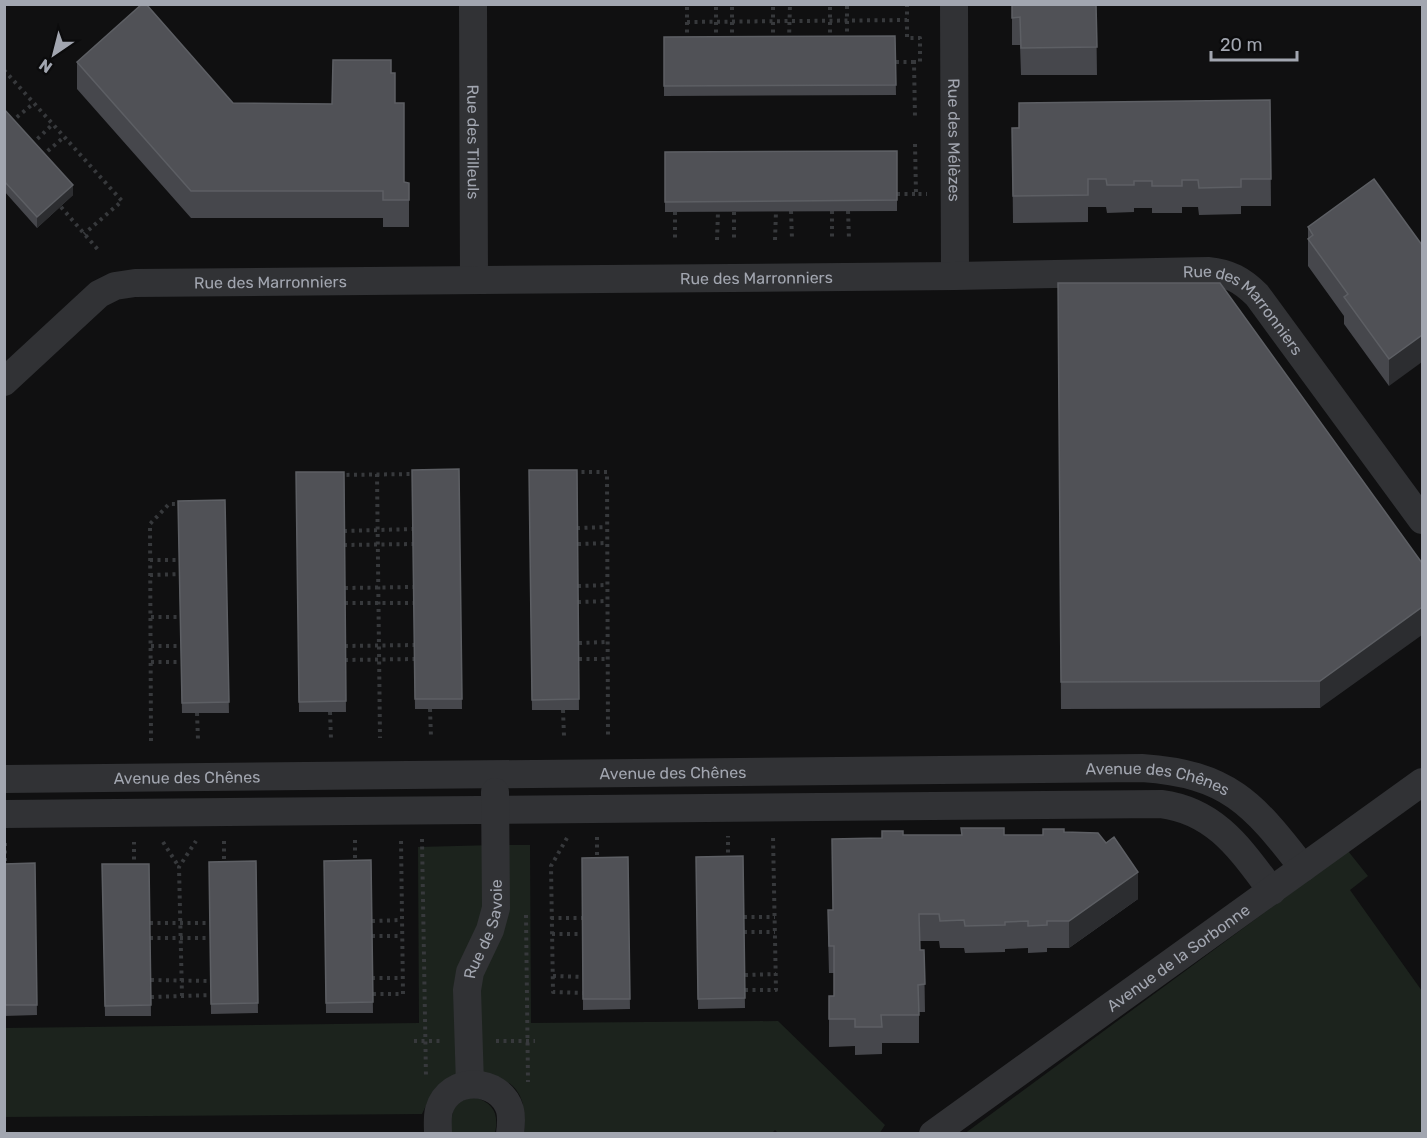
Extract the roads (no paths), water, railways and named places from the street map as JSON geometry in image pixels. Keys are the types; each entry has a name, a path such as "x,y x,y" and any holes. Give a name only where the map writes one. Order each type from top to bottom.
{"street":[{"name":"Rue des Tilleuls","path":"473,4 474,280"},
{"name":"Rue des Mélèzes","path":"954,4 956,276"},
{"name":"Rue des Marronniers","path":"4,382 99,294 124,285 956,276 1193,270 1219,272 1239,279 1257,295 1422,520"},
{"name":"Avenue des Chênes","path":"4,779 1096,768 1169,771 1215,783 1248,804 1264,819 1303,868"},
{"name":"Rue de Savoie","path":"470,1084 467,990 470,972 490,930 496,908 495,773"},
{"name":"Avenue de la Sorbonne","path":"933,1134 1422,782"},
{"name":"Avenue des Chênes","path":"4,814 1161,804 1190,812 1223,831 1243,852 1272,891"},
{"path":"438,1134 439,1109 444,1100 455,1088 470,1084 490,1088 506,1101 511,1116 510,1134"}]}
